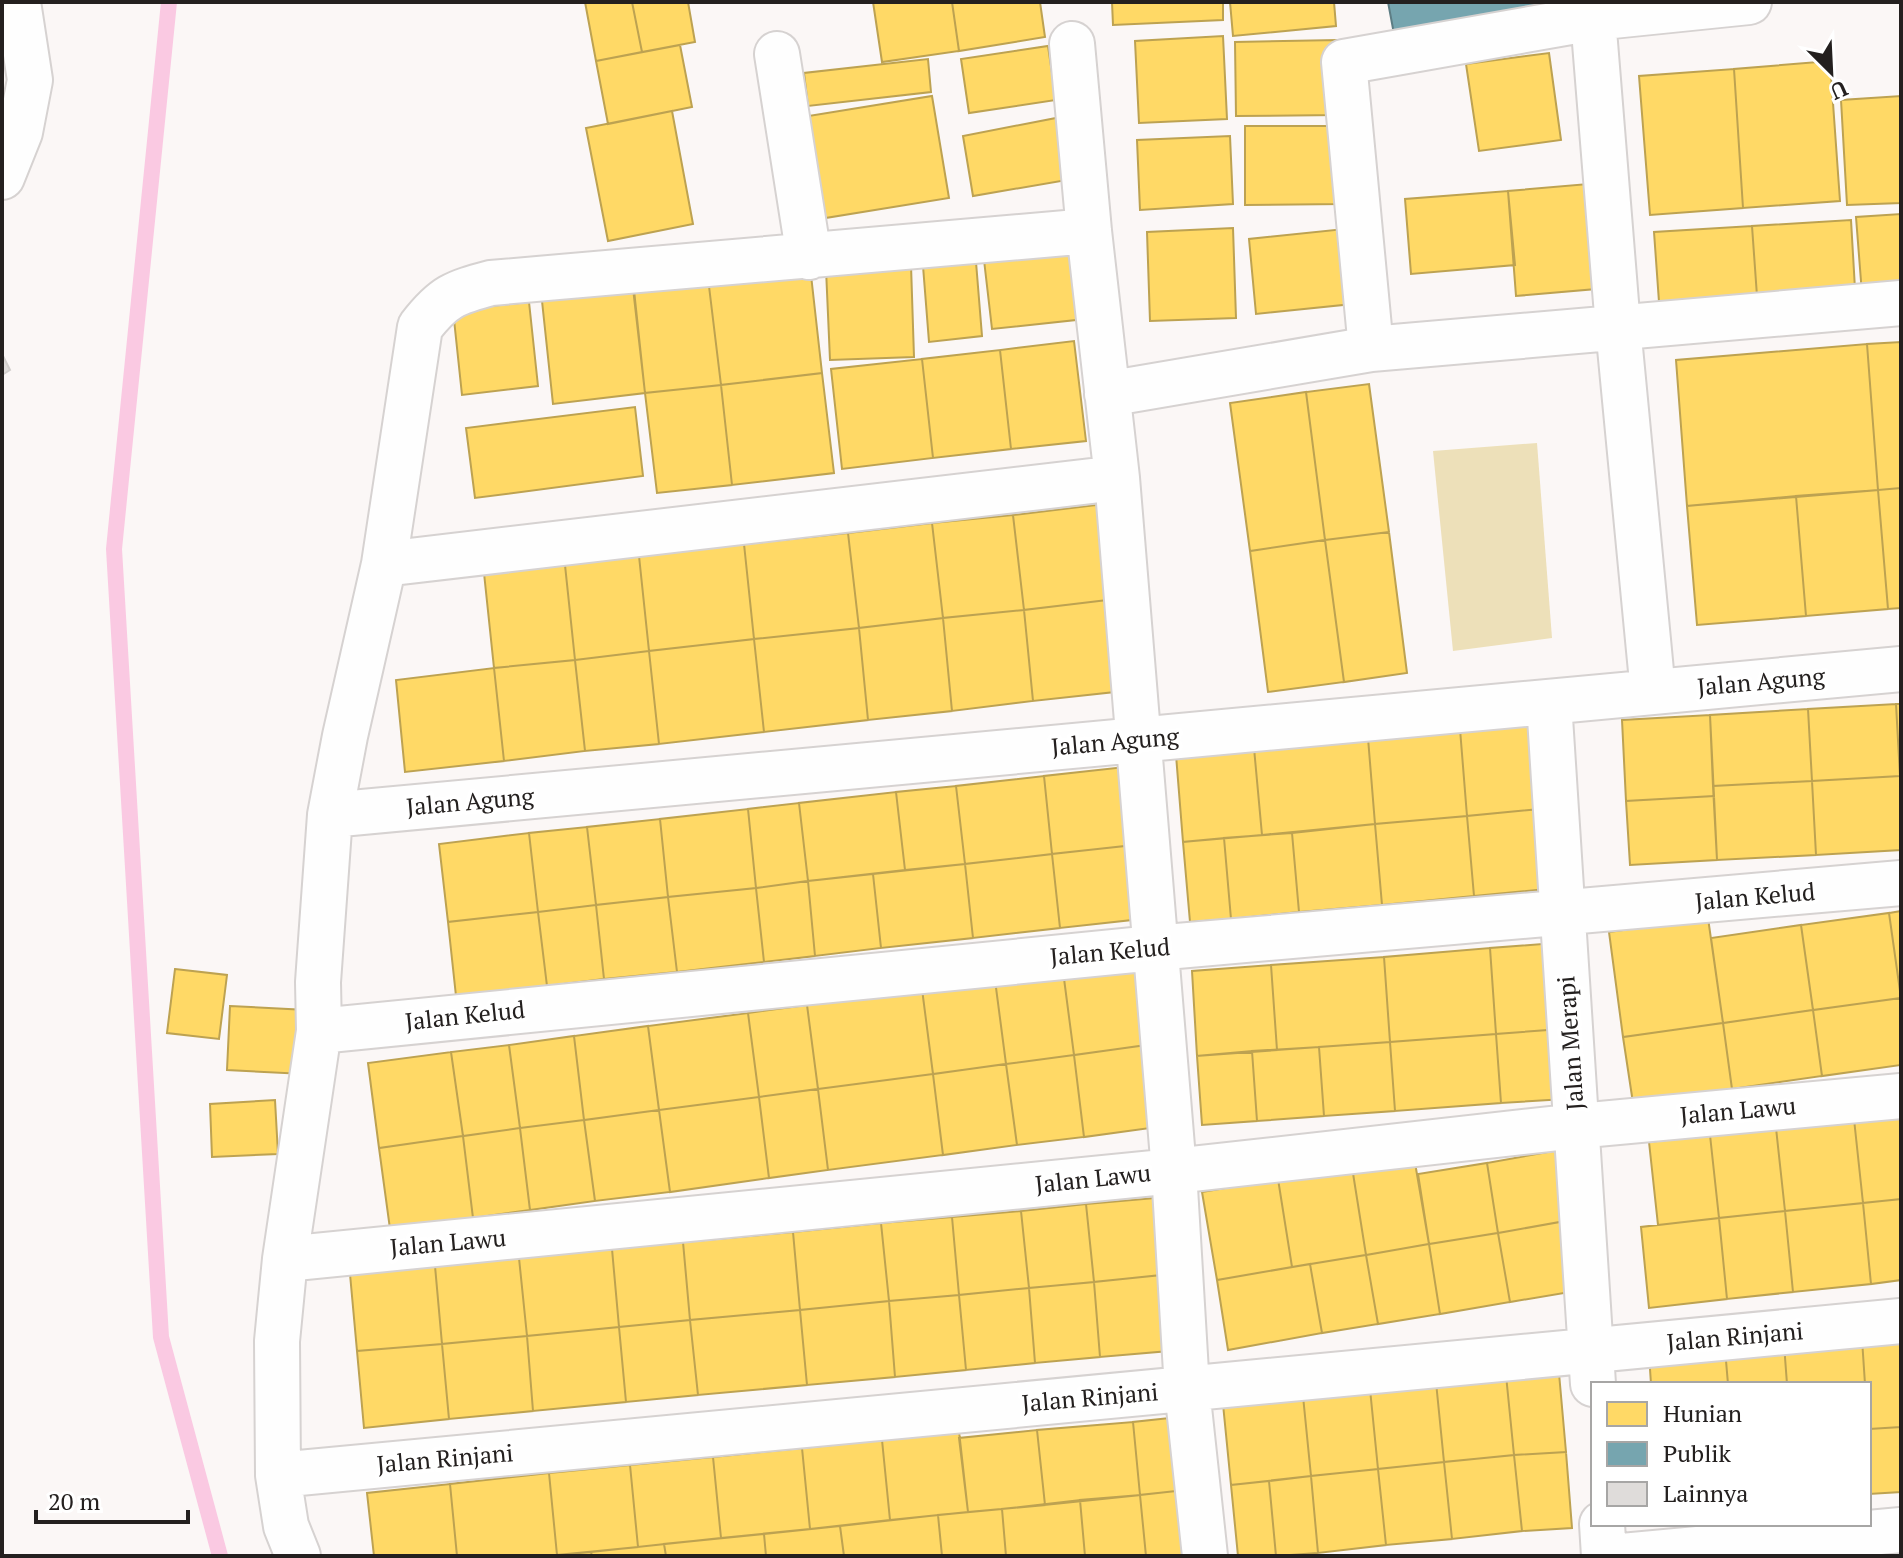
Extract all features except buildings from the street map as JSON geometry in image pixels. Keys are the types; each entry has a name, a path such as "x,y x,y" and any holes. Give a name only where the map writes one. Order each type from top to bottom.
{"street":[{"path":"2,177 20,132 30,80 18,2"},
{"path":"1371,349 1344,62 1593,18 1749,2"},
{"path":"1593,18 1618,327 1653,692"},
{"path":"1072,44 1117,478 1174,1171 1187,1389 1205,1556"},
{"path":"777,54 809,257"},
{"path":"298,1556 286,1526 278,1475 277,1341 285,1259 319,1031 318,982 330,815 384,564 420,327 437,304 458,292 530,277 809,257 1089,231"},
{"path":"1107,394 1371,349 1901,303"},
{"path":"384,564 1117,478"},
{"name":"Jalan Agung","path":"330,815 1901,669"},
{"name":"Jalan Merapi","path":"1549,702 1592,1367"},
{"name":"Jalan Kelud","path":"319,1031 1154,948 1901,883"},
{"name":"Jalan Lawu","path":"285,1259 1174,1171 1577,1126 1901,1096"},
{"name":"Jalan Rinjani","path":"278,1475 1187,1389 1592,1367 1901,1321"},
{"path":"1602,1526 1604,1556"},
{"path":"1622,1556 1901,1530"}],"shaded area":[{"path":"1537,443 1552,638 1453,651 1433,451"}],"waterway":[{"path":"169,2 114,549 161,1337 220,1556"}]}
